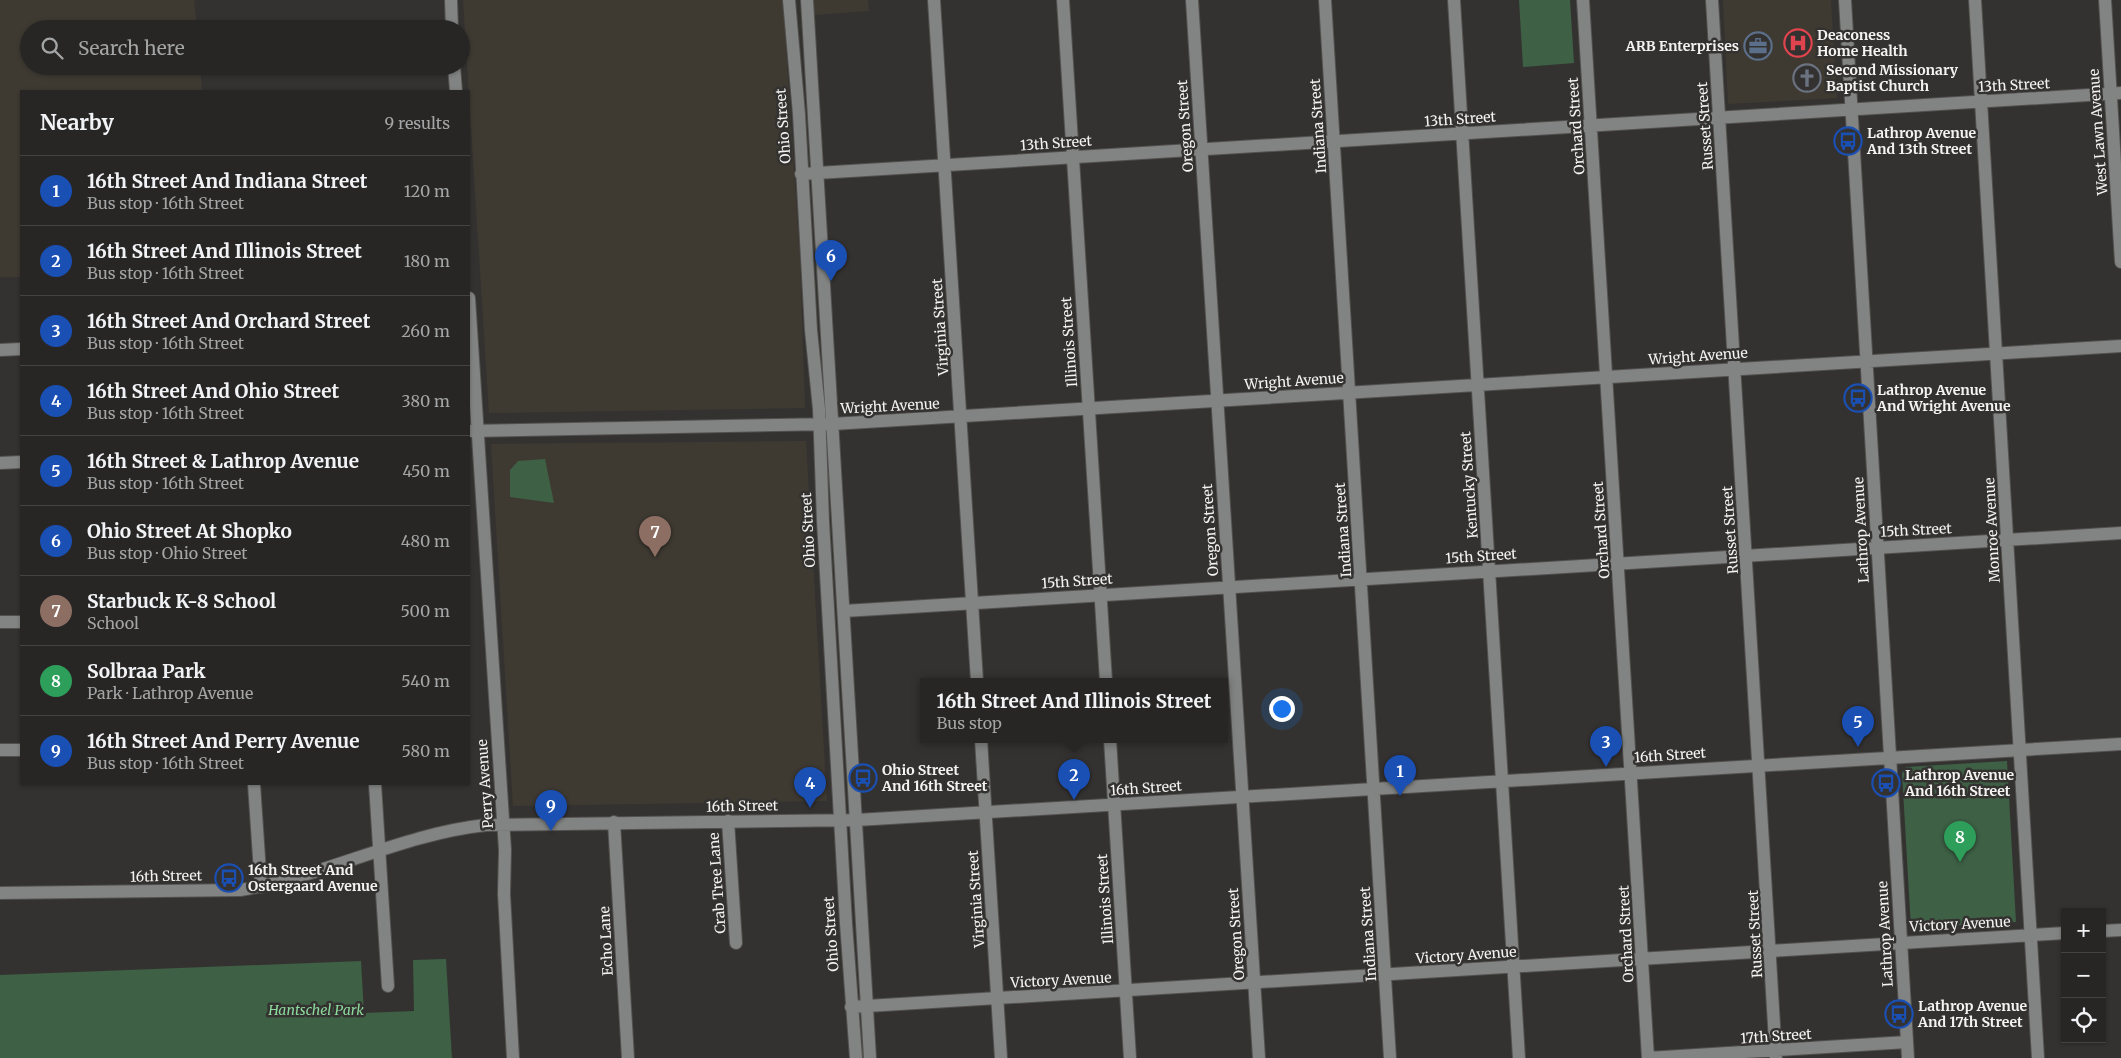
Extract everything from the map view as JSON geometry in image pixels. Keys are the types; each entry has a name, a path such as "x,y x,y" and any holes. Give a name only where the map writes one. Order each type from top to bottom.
{"street":[{"path":"450,0 451,20"},
{"name":"Ohio Street","path":"789,0 818,425 851,1008 856,1058"},
{"path":"807,0 870,1058"},
{"name":"Virginia Street","path":"934,0 977,678"},
{"name":"Illinois Street","path":"1063,0 1106,678"},
{"name":"Oregon Street","path":"1192,0 1259,1058"},
{"name":"Indiana Street","path":"1325,0 1390,1058"},
{"name":"Kentucky Street","path":"1454,0 1519,1058"},
{"name":"Orchard Street","path":"1583,0 1648,1058"},
{"name":"Russet Street","path":"1712,0 1776,1055"},
{"name":"Lathrop Avenue","path":"1845,0 1908,1058"},
{"name":"Monroe Avenue","path":"1975,0 1998,354 2007,539 2038,1058"},
{"name":"West Lawn Avenue","path":"2105,0 2116,94 2121,262"},
{"path":"455,75 456,90"},
{"name":"13th Street","path":"801,174 2116,94"},
{"name":"Perry Avenue","path":"470,331 473,431 503,824 504,894 513,1058"},
{"name":"Wright Avenue","path":"473,431 818,425 2121,346"},
{"path":"0,350 20,349"},
{"path":"0,463 20,462"},
{"path":"823,522 839,528"},
{"name":"15th Street","path":"844,611 1746,554 2121,533"},
{"path":"0,622 20,622"},
{"name":"Virginia Street","path":"981,743 1001,1058"},
{"name":"Illinois Street","path":"1110,743 1130,1058"},
{"name":"16th Street","path":"0,893 223,891 261,887 442,832 503,824 856,820 2121,744"},
{"path":"0,750 20,750"},
{"path":"254,785 261,887"},
{"path":"375,785 388,986"},
{"name":"Crab Tree Lane","path":"728,821 736,943"},
{"name":"Echo Lane","path":"614,822 628,1058"},
{"path":"2106,931 2121,930"},
{"name":"Victory Avenue","path":"851,1008 2061,933"},
{"name":"17th Street","path":"1648,1058 1776,1055 1907,1042"},
{"path":"1746,1058 1776,1055"}],"shaded area":[{"path":"0,0 194,0 196,20 20,20 20,75 201,75 202,90 20,90 20,277 0,277"},
{"path":"463,0 783,0 800,260 805,408 489,413 468,75 470,75 470,20 464,20"},
{"path":"813,0 868,0 869,11 813,15"},
{"path":"1723,0 1831,0 1837,98 1728,104"},
{"path":"806,441 827,801 513,806 491,444"}],"green space":[{"path":"1519,0 1570,0 1574,63 1523,67"},
{"path":"545,459 554,503 510,497 510,470 518,461"},
{"path":"2007,761 2016,922 1911,928 1902,773 1906,767"},
{"name":"Hantschel Park","path":"446,959 452,1058 0,1058 0,975 361,961 364,1013 414,1011 413,960"}],"place":[{"name":"Deaconess Home Health","path":"1798,43"},
{"name":"ARB Enterprises","path":"1758,46"},
{"name":"Second Missionary Baptist Church","path":"1807,78"},
{"name":"Lathrop Avenue And 13th Street","path":"1848,141"},
{"name":"Ohio Street At Shopko","path":"831,281"},
{"name":"Lathrop Avenue And Wright Avenue","path":"1858,398"},
{"name":"Starbuck K-8 School","path":"655,557"},
{"name":"16th Street & Lathrop Avenue","path":"1858,747"},
{"name":"16th Street And Orchard Street","path":"1606,767"},
{"name":"Ohio Street And 16th Street","path":"863,778"},
{"name":"Lathrop Avenue And 16th Street","path":"1886,783"},
{"name":"16th Street And Indiana Street","path":"1400,796"},
{"name":"16th Street And Illinois Street","path":"1074,800"},
{"name":"16th Street And Ohio Street","path":"810,808"},
{"name":"16th Street And Perry Avenue","path":"551,831"},
{"name":"Solbraa Park","path":"1960,862"},
{"name":"16th Street And Ostergaard Avenue","path":"229,878"},
{"name":"Lathrop Avenue And 17th Street","path":"1899,1014"}]}
